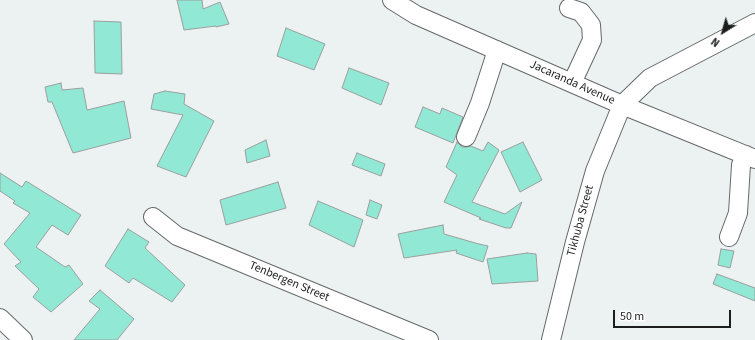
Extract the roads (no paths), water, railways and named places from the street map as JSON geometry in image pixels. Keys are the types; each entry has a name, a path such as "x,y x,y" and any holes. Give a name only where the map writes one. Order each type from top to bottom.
{"street":[{"name":"Jacaranda Avenue","path":"402,2 416,15 622,105 750,157"},
{"path":"569,8 581,12 591,25 592,40 572,83"},
{"path":"622,105 650,78 755,24"},
{"path":"466,137 480,104 497,50"},
{"name":"Tikhuba Street","path":"550,340 575,242 595,172 622,105"},
{"path":"729,236 738,213 741,165 750,157"},
{"name":"Tenbergen Street","path":"153,217 177,236 429,340"},
{"path":"0,318 23,340"}]}
